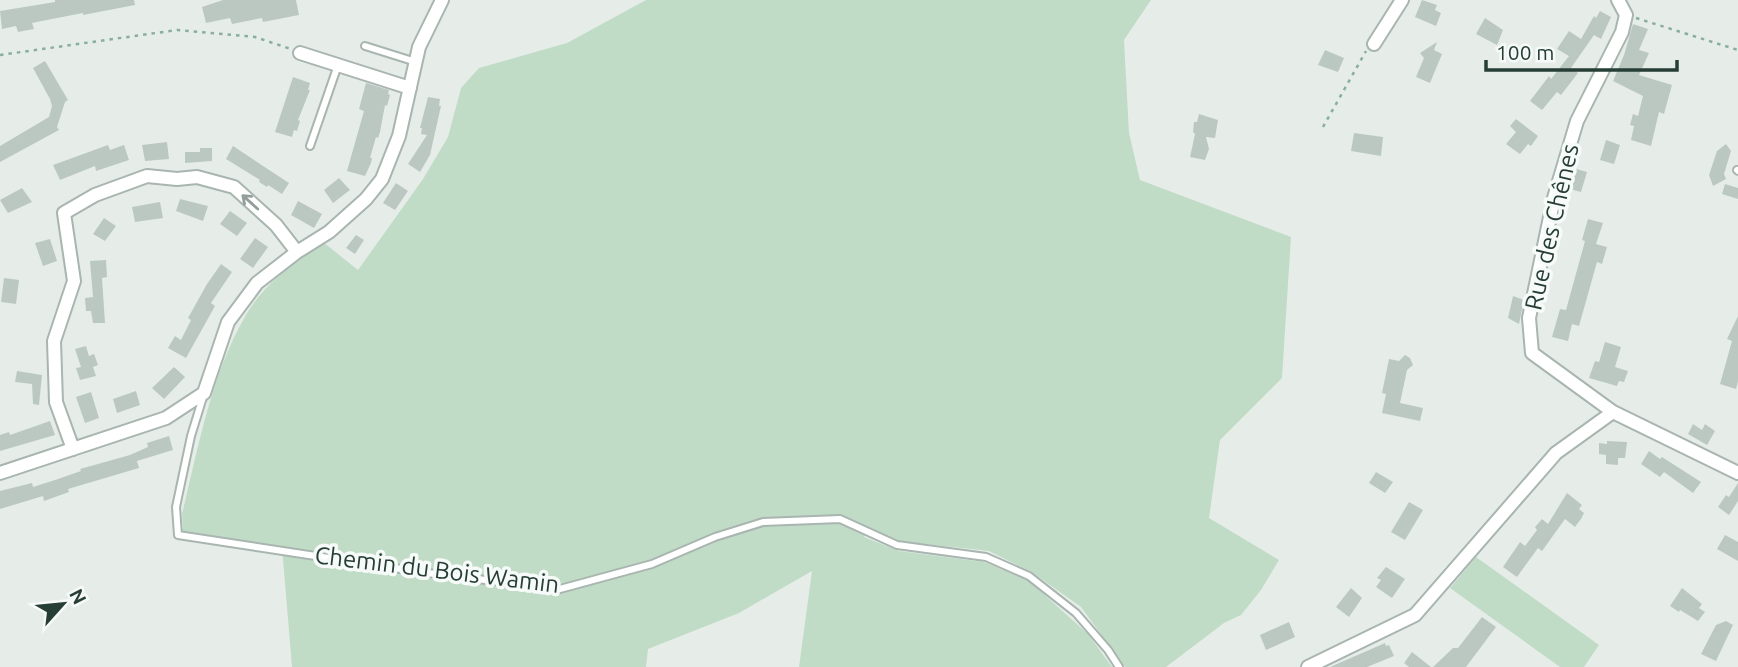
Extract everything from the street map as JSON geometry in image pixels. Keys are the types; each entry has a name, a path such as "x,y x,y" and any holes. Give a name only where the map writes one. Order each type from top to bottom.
{"street":[{"path":"0,473 166,418 204,393 228,322 257,283 297,252 329,232 366,199 383,179 399,136 419,47 442,0"},
{"path":"1374,44 1402,0"},
{"path":"1618,0 1626,15"},
{"name":"Rue des Chênes","path":"1626,15 1622,32 1577,121 1554,198 1529,317 1532,354 1613,412 1738,473"},
{"path":"300,53 410,88"},
{"path":"73,449 56,402 54,341 74,281 64,213 95,195 147,176 197,177 234,187 276,225 297,252"},
{"path":"1308,667 1415,615 1556,453 1613,412"}],"lane":[{"path":"365,46 416,62"},
{"path":"310,146 338,65"},
{"name":"Chemin du Bois Wamin","path":"204,393 191,436 176,507 178,535 427,573 561,589 652,564 715,537 763,522 840,519 897,545 986,557 1029,576 1076,613 1119,667"}],"path":[{"path":"1626,15 1738,50"},
{"path":"0,55 177,30 255,37 300,53"},
{"path":"1323,127 1363,55 1374,44"}],"green space":[{"path":"646,0 1151,0 1124,40 1129,133 1140,180 1291,237 1282,378 1220,440 1209,518 1279,560 1261,590 1241,615 1224,623 1166,667 1125,667 1081,607 1033,573 989,551 899,541 867,527 864,537 899,551 984,562 1028,580 1088,634 1112,667 799,667 812,571 739,613 648,649 646,667 292,667 282,547 183,531 182,514 200,438 223,362 246,315 270,284 323,242 358,270 423,179 448,137 461,88 479,68 567,43"},
{"path":"1476,557 1599,645 1584,667 1560,667 1450,588"}],"building":[{"path":"55,0 134,0 135,5 32,23 34,29 18,32 16,26 2,29 0,11"},
{"path":"223,0 296,0 299,15 263,22 262,18 232,24 230,18 206,23 202,7"},
{"path":"1422,0 1437,5 1435,10 1441,13 1436,26 1415,17"},
{"path":"1600,11 1611,17 1601,39 1594,35 1571,68 1578,73 1561,95 1557,92 1542,110 1530,101 1569,56 1557,49 1569,31 1581,39 1594,16 1596,18"},
{"path":"1485,18 1503,30 1497,45 1476,34"},
{"path":"1633,24 1648,29 1639,50 1649,53 1639,75 1672,85 1664,114 1659,112 1651,146 1631,140 1634,126 1630,125 1633,114 1638,116 1643,96 1613,81"},
{"path":"1437,42 1434,50 1442,54 1430,83 1416,77 1424,58 1420,53"},
{"path":"1325,50 1344,58 1338,72 1318,65"},
{"path":"45,61 68,100 57,127 59,130 0,162 0,146 49,117 52,106 50,99 33,68"},
{"path":"293,77 310,83 310,90 298,120 297,131 294,130 292,137 275,132"},
{"path":"366,83 389,90 390,95 365,176 347,171 364,111 359,109"},
{"path":"428,97 440,99 441,106 430,155 420,172 408,164 427,135 421,134 420,128"},
{"path":"1199,114 1218,120 1215,138 1206,137 1209,149 1205,160 1190,157 1195,134 1194,122 1197,122"},
{"path":"1516,119 1538,136 1531,146 1528,144 1520,154 1506,144 1516,132 1510,126"},
{"path":"1354,133 1383,137 1381,156 1351,151"},
{"path":"1606,140 1620,145 1614,164 1600,160"},
{"path":"167,142 169,159 145,161 142,145"},
{"path":"1726,144 1731,151 1724,174 1726,179 1713,186 1709,175 1717,151"},
{"path":"108,145 110,150 124,145 129,160 96,171 95,166 60,180 53,165"},
{"path":"233,146 289,183 282,194 226,159"},
{"path":"200,148 212,148 212,161 185,163 185,152 200,152"},
{"path":"1573,168 1587,172 1581,192 1566,188"},
{"path":"339,178 350,190 333,203 324,190"},
{"path":"396,183 408,191 395,210 383,203"},
{"path":"1725,184 1738,188 1738,199 1722,194"},
{"path":"22,188 32,202 8,213 0,200"},
{"path":"180,199 208,206 203,221 176,211"},
{"path":"298,201 322,214 314,228 291,215"},
{"path":"160,202 163,218 135,222 132,207"},
{"path":"230,211 247,223 237,236 220,224"},
{"path":"104,218 116,226 105,241 93,234"},
{"path":"1588,219 1603,223 1596,244 1607,247 1602,264 1597,262 1579,326 1572,324 1568,341 1552,337 1560,309 1566,310 1585,241 1582,240"},
{"path":"356,235 364,240 355,254 346,248"},
{"path":"255,238 268,247 253,268 240,259"},
{"path":"50,239 57,261 43,266 35,243"},
{"path":"106,260 107,277 102,278 105,323 93,323 91,311 86,311 85,298 93,297 90,261"},
{"path":"221,264 232,272 211,303 215,306 186,358 168,348 175,336 181,340 191,320 188,318"},
{"path":"4,278 19,280 16,304 1,302"},
{"path":"1513,296 1524,300 1519,324 1508,318"},
{"path":"1738,316 1736,389 1720,384 1732,341 1727,339"},
{"path":"1605,342 1621,347 1615,367 1628,371 1624,382 1619,381 1617,386 1589,378 1595,361 1599,362"},
{"path":"86,346 89,356 94,354 98,365 93,367 96,376 80,380 76,368 81,367 75,349"},
{"path":"1405,355 1413,365 1407,370 1400,403 1423,408 1420,421 1382,413 1386,394 1382,393 1389,359 1399,361"},
{"path":"174,367 185,377 164,399 152,388"},
{"path":"17,371 42,375 39,405 33,404 32,384 15,382"},
{"path":"136,391 140,405 117,413 113,399"},
{"path":"91,392 99,418 85,423 76,397"},
{"path":"50,421 55,435 0,451 0,435 9,432 10,435"},
{"path":"1693,424 1702,430 1705,424 1715,431 1707,445 1688,434"},
{"path":"169,436 173,450 137,461 139,468 68,489 69,492 44,501 43,496 0,509 0,491 32,483 33,487 58,479 81,471 80,469 130,455 148,447 147,443"},
{"path":"1607,441 1627,442 1625,458 1618,458 1618,465 1606,464 1606,455 1599,454 1599,443 1607,444"},
{"path":"1649,451 1701,482 1693,493 1664,472 1660,477 1641,464"},
{"path":"1376,472 1393,482 1385,493 1369,483"},
{"path":"1738,483 1738,501 1729,515 1718,507"},
{"path":"1567,493 1582,505 1579,509 1584,513 1575,527 1565,519 1542,551 1538,548 1517,577 1503,567 1520,542 1525,546 1542,519 1548,524"},
{"path":"1409,502 1423,510 1405,540 1391,532"},
{"path":"1725,535 1738,542 1738,561 1717,549"},
{"path":"1386,567 1405,579 1392,598 1376,587 1381,580 1377,578"},
{"path":"1351,588 1362,598 1349,617 1336,607"},
{"path":"1682,588 1702,604 1699,608 1705,612 1698,621 1670,606"},
{"path":"1482,617 1496,627 1466,667 1433,667 1453,648 1458,648"},
{"path":"1726,621 1733,625 1716,661 1701,654 1716,625"},
{"path":"1289,622 1295,637 1266,650 1260,635"},
{"path":"1385,643 1386,646 1389,645 1394,656 1367,667 1330,667"},
{"path":"1412,652 1431,667 1409,667 1404,663"}]}
